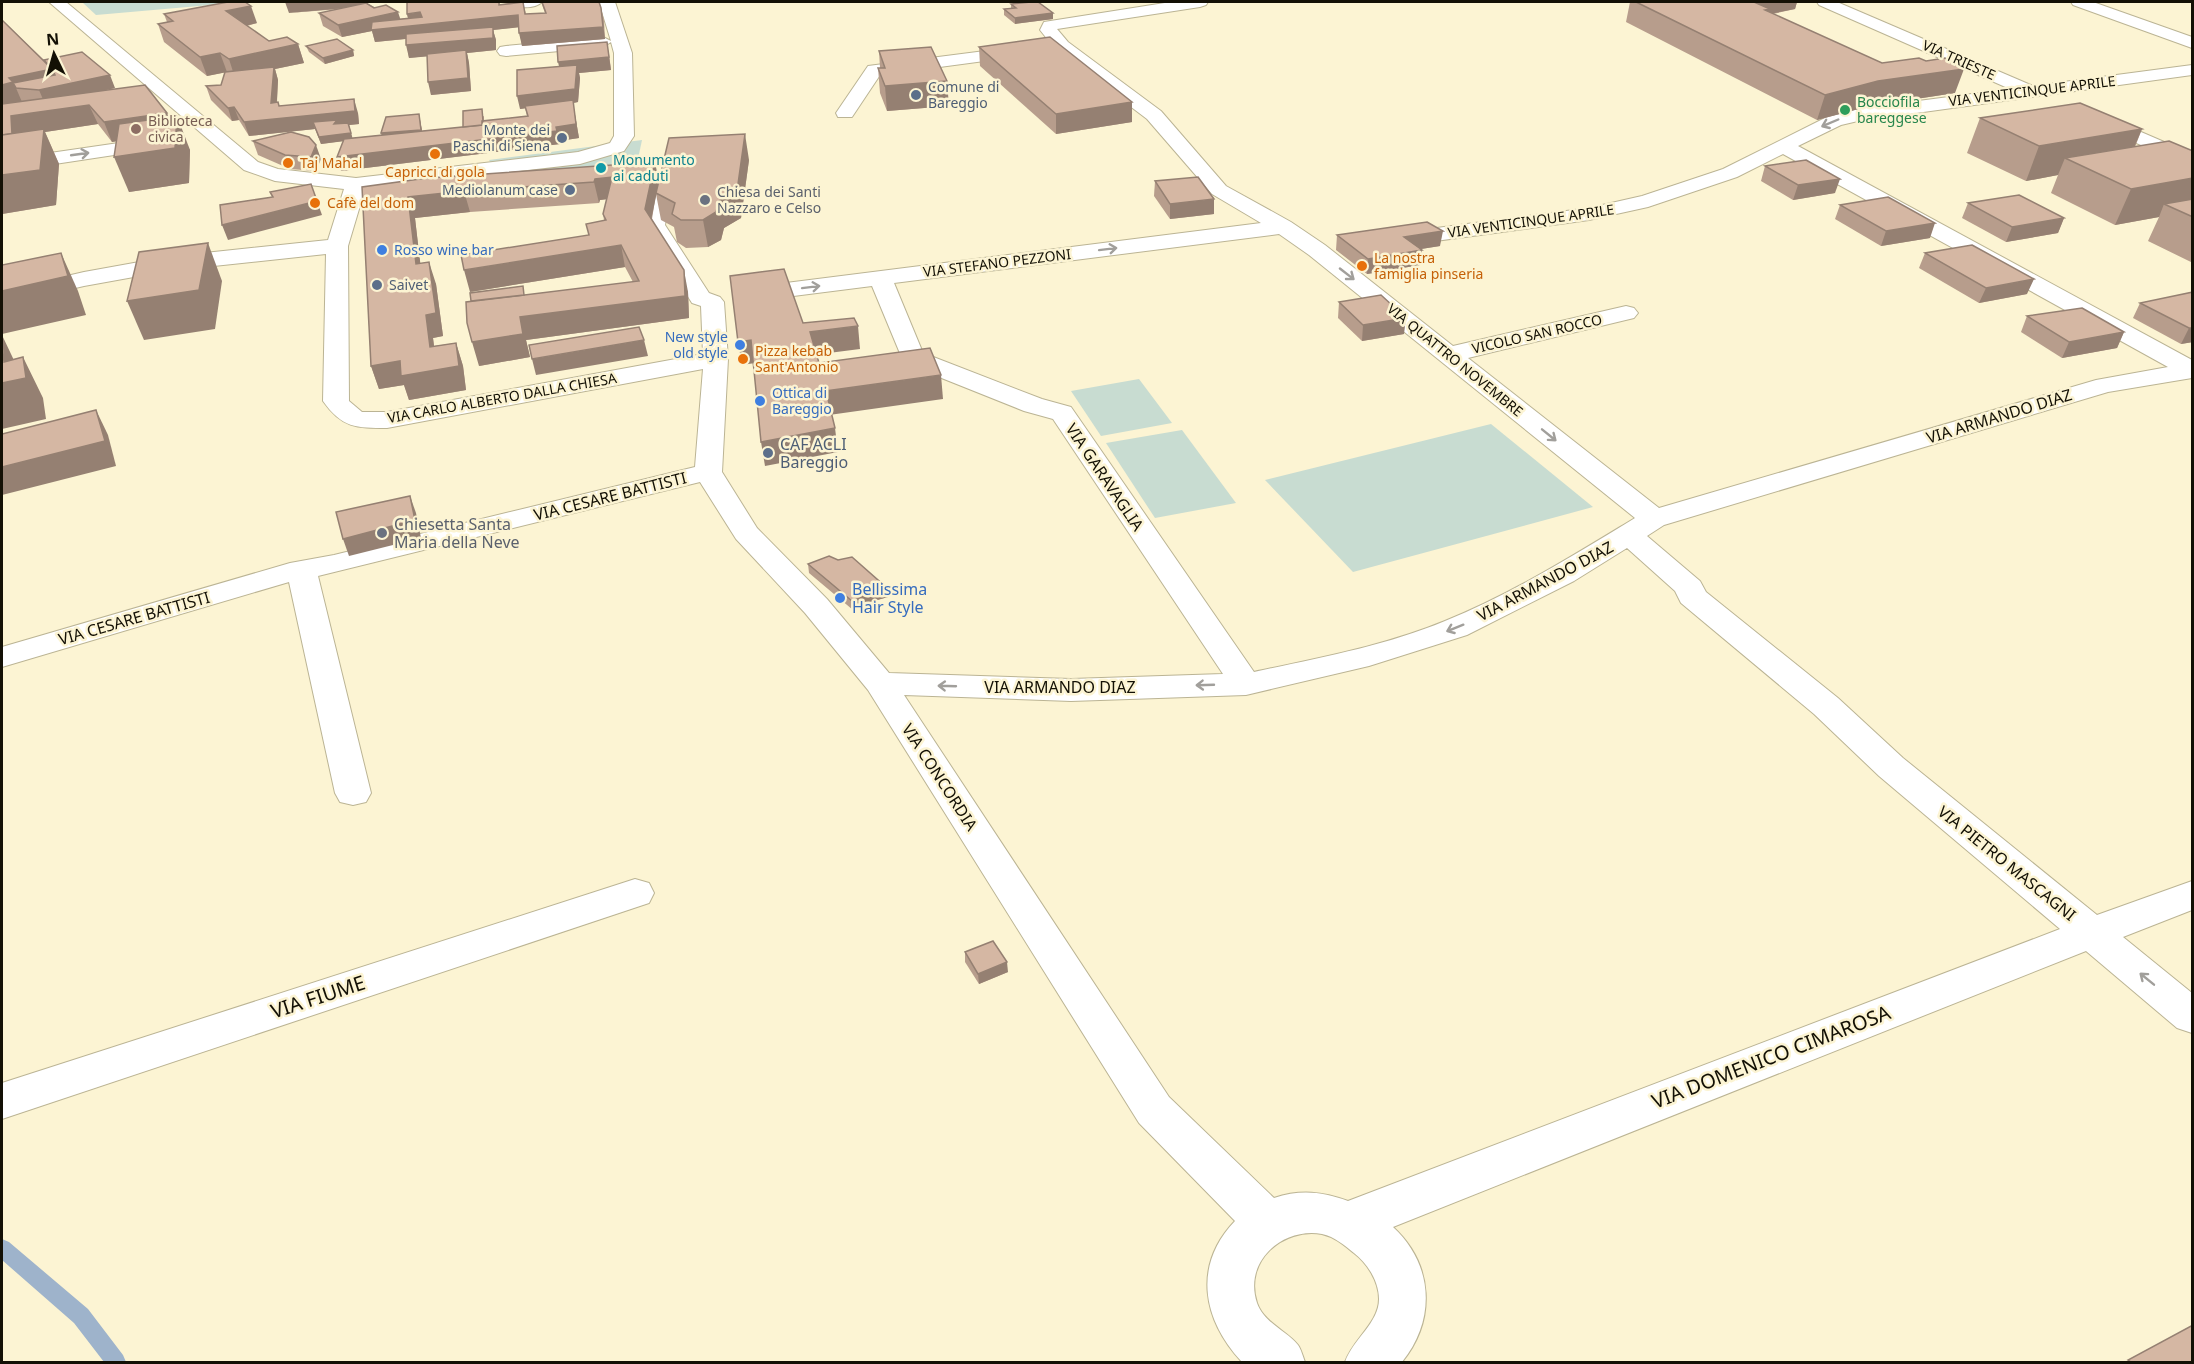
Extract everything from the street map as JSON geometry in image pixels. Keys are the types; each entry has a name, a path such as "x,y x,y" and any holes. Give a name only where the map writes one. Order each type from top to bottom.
{"street":[{"path":"57,2 251,166 275,176 356,184 419,180 622,150 624,136 622,53 607,2"},
{"path":"517,2 534,2"},
{"path":"1062,46 1048,30 1050,25 1200,2"},
{"name":"VIA TRIESTE","path":"1825,2 2193,161"},
{"path":"2079,2 2193,43"},
{"path":"506,51 619,41"},
{"path":"845,113 874,70 1062,46"},
{"name":"VIA QUATTRO NOVEMBRE","path":"1062,46 1154,115 1219,190 1283,227 1328,249 1641,527 1689,587 1692,596 1826,706"},
{"name":"VIA VENTICINQUE APRILE","path":"1375,243 1616,209 1730,173 1834,121 1857,115 2193,70"},
{"path":"146,98 166,93"},
{"path":"2,166 214,135"},
{"path":"1783,146 2193,371"},
{"path":"662,182 654,225 668,251 700,298 711,302 716,359 708,472"},
{"name":"VIA CARLO ALBERTO DALLA CHIESA","path":"356,184 359,209 337,246 336,401 344,414 359,420 387,420 716,359"},
{"name":"VIA STEFANO PEZZONI","path":"711,302 728,297 1283,227"},
{"path":"2,298 84,279 167,264 337,246"},
{"name":"VIA GARAVAGLIA","path":"880,278 913,358 1033,405 1062,413 1246,684"},
{"name":"VICOLO SAN ROCCO","path":"1449,355 1626,313"},
{"name":"VIA ARMANDO DIAZ","path":"880,683 1071,690 1246,684 1358,659 1456,628 1563,575 1641,527 2105,385 2193,371"},
{"name":"VIA CESARE BATTISTI","path":"2,657 302,569 334,564 708,472"},
{"name":"VIA CONCORDIA","path":"708,472 746,533 816,606 880,683 1154,1110 1267,1222"},
{"path":"302,569 353,793"},
{"name":"VIA PIETRO MASCAGNI","path":"1826,706 1891,767 2193,1016"},
{"name":"VIA FIUME","path":"2,1101 635,892"},
{"name":"VIA DOMENICO CIMAROSA","path":"1350,1222 2091,932 2193,895"},
{"path":"1280,1362 1255,1343 1237,1317 1230,1289 1233,1262 1246,1239 1267,1222 1294,1213 1322,1213 1350,1222 1375,1239 1394,1262 1403,1289 1402,1318 1391,1343 1370,1362"}],"green space":[{"path":"82,2 245,2 96,15"},
{"path":"642,140 634,178 509,189 489,160"},
{"path":"1139,379 1172,423 1101,436 1071,391"},
{"path":"1491,424 1593,507 1353,572 1265,480"},
{"path":"1182,430 1236,503 1155,518 1106,443"}],"building":[{"path":"228,2 245,2 251,6 226,11 269,41 287,37 298,44 229,59 220,53 200,57 158,24 173,21 164,14"},
{"path":"407,2 499,2 499,5 523,2 525,14 546,13 542,2 599,2 603,27 519,33 518,15 371,30 372,22 422,17 420,12 407,14"},
{"path":"1038,2 1053,13 1015,18 1004,9 1016,8 1011,4"},
{"path":"1636,2 1754,2 1770,9 1765,10 1882,63 1919,58 1926,61 1945,58 1964,69 1878,81 1825,95"},
{"path":"366,3 374,8 386,5 398,12 338,25 319,13"},
{"path":"2,20 52,69 9,78 13,82 2,85"},
{"path":"493,27 493,38 406,45 406,34"},
{"path":"1050,37 1132,102 1056,114 979,47"},
{"path":"337,39 353,50 323,58 306,46"},
{"path":"607,42 609,57 558,62 557,46"},
{"path":"931,47 947,81 885,86 878,68 885,68 879,51"},
{"path":"466,50 468,78 428,82 427,54"},
{"path":"82,52 110,75 39,90 16,88 13,83 55,75 44,60"},
{"path":"577,65 575,89 517,96 517,70"},
{"path":"274,67 271,103 278,102 279,106 354,99 355,111 244,122 234,107 228,108 206,86 221,85 225,72"},
{"path":"145,85 167,113 104,122 89,105 11,116 12,134 2,135 2,104"},
{"path":"573,100 576,124 556,127 557,131 337,157 344,139 482,125 482,121 528,116 525,106"},
{"path":"2080,103 2142,129 2039,146 1980,118"},
{"path":"482,109 482,125 463,127 463,111"},
{"path":"419,114 421,130 381,133 386,117"},
{"path":"177,116 175,148 114,157 119,124"},
{"path":"337,120 334,124 348,123 351,133 319,137 313,122"},
{"path":"44,129 40,170 2,175 2,135"},
{"path":"291,132 309,137 316,145 311,157 285,155 253,141"},
{"path":"745,134 737,191 719,201 716,212 703,220 681,220 672,214 675,203 656,193 669,138"},
{"path":"2169,141 2193,151 2193,178 2131,189 2065,158"},
{"path":"1806,160 1840,179 1798,185 1765,166"},
{"path":"655,162 645,209 684,270 685,296 520,317 523,334 472,342 467,323 466,302 639,281 621,245 464,270 461,255 589,235 586,224 606,220 603,214 612,177 595,179 594,182 408,197 416,264 429,262 436,313 426,315 430,347 456,343 459,366 401,376 400,361 371,366 362,187 427,178"},
{"path":"1198,177 1214,199 1170,204 1155,181"},
{"path":"311,184 317,201 222,225 220,205 273,197 270,192"},
{"path":"2019,195 2064,218 2012,227 1968,203"},
{"path":"1888,197 1935,223 1886,231 1840,205"},
{"path":"2193,199 2193,217 2164,204"},
{"path":"1427,222 1443,231 1404,237 1422,250 1368,259 1337,235"},
{"path":"208,243 199,290 127,301 139,252"},
{"path":"1972,245 2034,279 1986,288 1925,253"},
{"path":"61,253 68,276 2,291 2,265"},
{"path":"784,269 803,323 854,318 858,326 810,332 819,363 930,348 941,375 826,391 835,428 761,442 751,340 738,342 730,276"},
{"path":"523,286 524,295 471,301 470,293"},
{"path":"2193,292 2193,328 2140,303"},
{"path":"1381,295 1406,318 1363,325 1339,302"},
{"path":"2082,308 2124,332 2069,342 2027,316"},
{"path":"639,327 644,340 532,359 529,345"},
{"path":"2,342 4,362 23,357 26,378 2,383"},
{"path":"96,410 105,441 2,467 2,434"},
{"path":"410,496 415,520 343,539 336,512"},
{"path":"829,556 838,560 852,557 887,588 861,595 863,597 852,601 808,564"},
{"path":"993,941 1007,962 978,974 965,952"},
{"path":"2193,1325 2193,1362 2131,1362 2128,1360"}],"waterway":[{"path":"2,1248 81,1316 116,1362"}],"place":[{"name":"Comune di Bareggio","path":"916,95"},
{"name":"Bocciofila bareggese","path":"1845,110"},
{"name":"Biblioteca civica","path":"136,129"},
{"name":"Monte dei Paschi di Siena","path":"562,138"},
{"name":"Capricci di gola","path":"435,154"},
{"name":"Taj Mahal","path":"288,163"},
{"name":"Monumento ai caduti","path":"601,168"},
{"name":"Mediolanum case","path":"570,190"},
{"name":"Chiesa dei Santi Nazzaro e Celso","path":"705,200"},
{"name":"Cafè del dom","path":"315,203"},
{"name":"Rosso wine bar","path":"382,250"},
{"name":"La nostra famiglia pinseria","path":"1362,266"},
{"name":"Saivet","path":"377,285"},
{"name":"New style old style","path":"740,345"},
{"name":"Pizza kebab Sant'Antonio","path":"743,359"},
{"name":"Ottica di Bareggio","path":"760,401"},
{"name":"CAF ACLI Bareggio","path":"768,453"},
{"name":"Chiesetta Santa Maria della Neve","path":"382,533"},
{"name":"Bellissima Hair Style","path":"840,598"}]}
